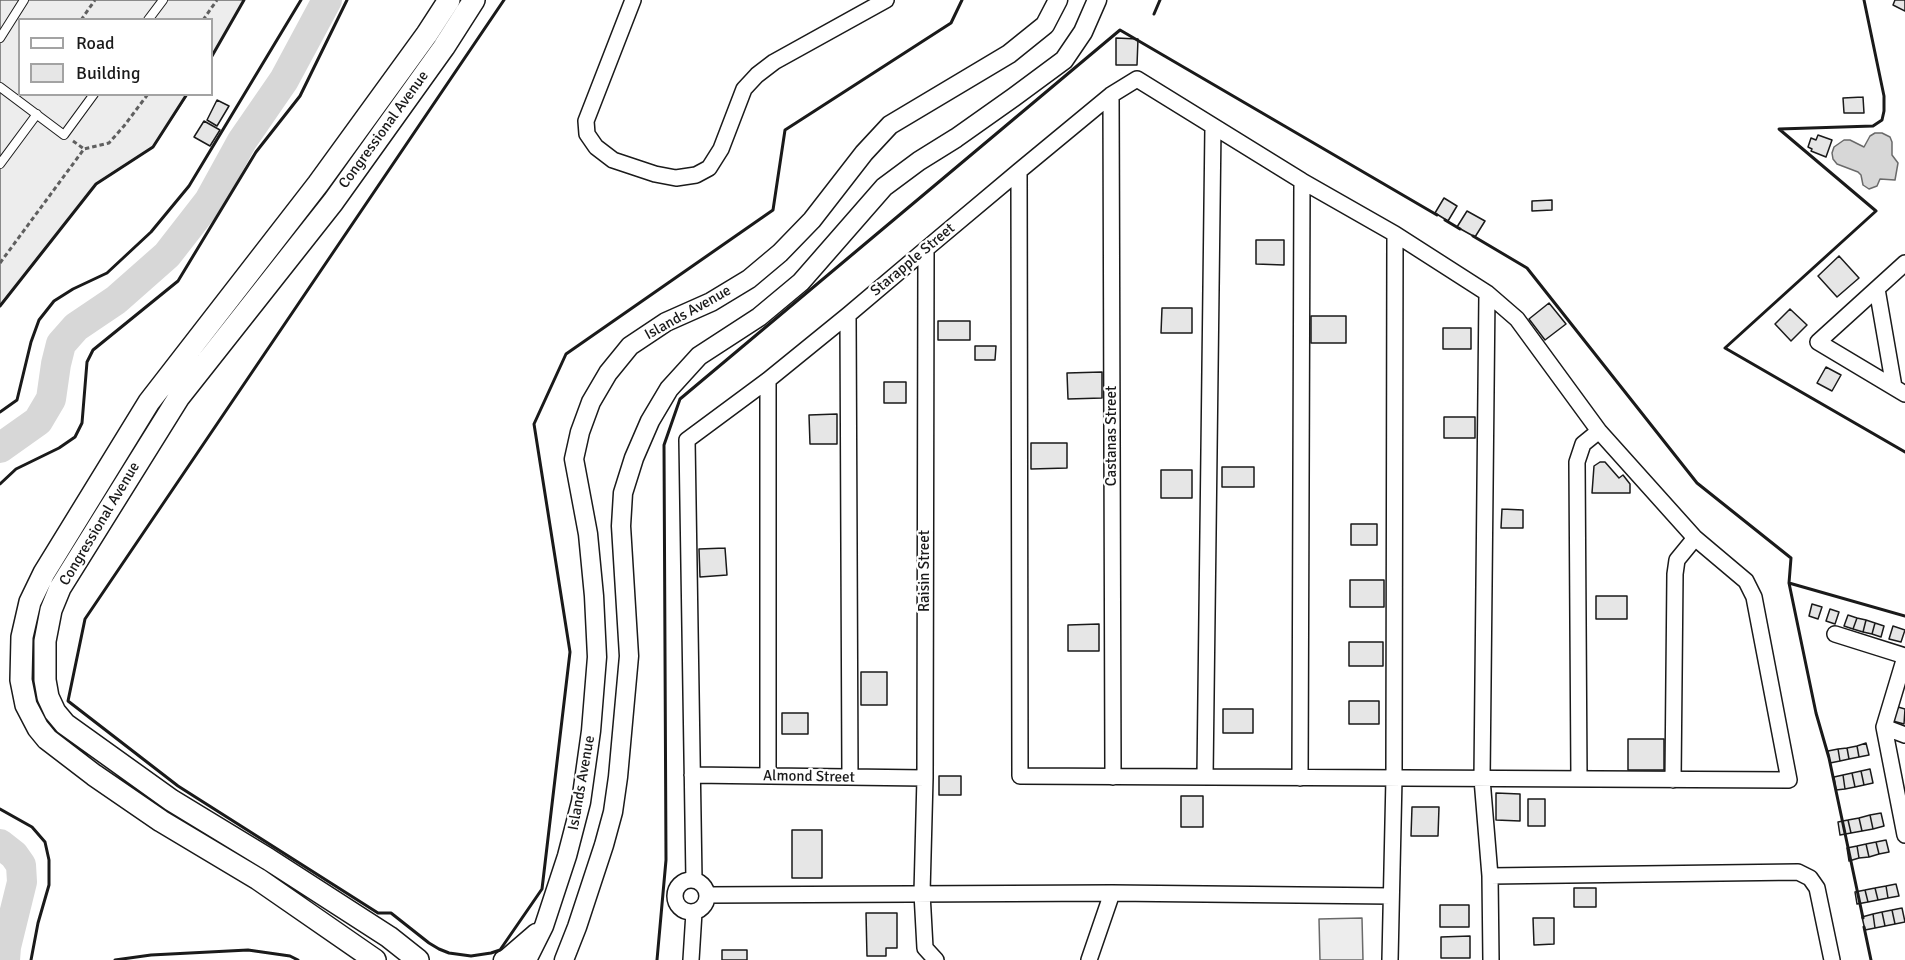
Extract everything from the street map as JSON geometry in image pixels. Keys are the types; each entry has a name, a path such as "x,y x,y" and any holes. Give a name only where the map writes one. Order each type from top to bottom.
{"main road":[{"name":"Congressional Avenue","path":"375,960 258,879 161,821 47,739 31,716 24,699 21,680 22,637 24,621 36,587 149,402 318,184 449,0"},
{"name":"Congressional Avenue","path":"418,960 389,937 171,800 65,724 55,712 48,697 45,680 45,641 51,610 60,588 179,397 333,202 444,47 474,0"}],"street":[{"path":"633,0 586,121 587,134 596,147 613,160 655,174 676,178 696,175 709,168 721,149 744,89 757,75 774,62 886,0"},
{"name":"Islands Avenue","path":"527,960 544,926 567,856 580,802 591,731 597,657 588,534 574,459 580,432 608,373 630,346 666,322 711,302 748,279 780,253 812,220 864,153 890,125 925,102 1009,54 1045,25 1058,0"},
{"path":"564,960 596,872 613,812 629,656 621,526 623,494 634,458 650,421 669,389 699,356 759,317 801,282 884,187 919,160 1014,98 1064,60 1083,32 1097,0"},
{"name":"Starapple Street","path":"692,775 687,440 768,380 1111,95 1137,79 1213,126"},
{"name":"Castanas Street","path":"1111,95 1113,777"},
{"path":"1019,171 1020,776 1789,780 1754,597 1746,581 1695,538 1599,431 1517,319 1487,293 1395,234 1302,182 1213,126"},
{"path":"1205,777 1213,126"},
{"path":"1300,778 1302,182"},
{"path":"1390,960 1394,778 1395,234"},
{"name":"Raisin Street","path":"926,249 925,778 922,893 925,948 936,960"},
{"path":"1900,390 1818,342 1905,264"},
{"path":"1877,289 1900,390"},
{"path":"1487,293 1482,779 1490,876 1491,960"},
{"path":"848,315 849,777"},
{"path":"768,380 768,776"},
{"path":"1579,779 1577,462 1583,444 1599,431"},
{"path":"1673,780 1675,574 1677,560 1695,538"},
{"path":"1835,634 1905,656 1884,728 1903,814 1905,835"},
{"path":"597,657 629,656"},
{"path":"1884,728 1905,735"},
{"path":"692,775 694,880"},
{"name":"Almond Street","path":"692,775 925,778"},
{"path":"1490,876 1798,872 1810,878 1817,888 1832,960"},
{"path":"694,880 704,885 707,895 702,908 689,912 680,908 676,903 675,893 684,881 694,880"},
{"path":"707,895 1112,893 1391,896"},
{"path":"1089,960 1112,893"},
{"path":"691,960 694,912"},
{"path":"503,960 524,945 544,926"}],"lane":[{"path":"0,38 24,0"},
{"path":"150,18 163,0"},
{"path":"0,87 64,135 93,96"},
{"path":"0,164 37,114"}],"path":[{"path":"82,18 95,0"},
{"path":"204,18 217,0"},
{"path":"0,263 84,149 108,143 146,96"}],"shaded area":[{"path":"0,0 244,0 213,54 213,18 18,18 18,96 186,96 153,147 96,184 0,306"},
{"path":"1882,133 1890,137 1892,155 1898,163 1895,180 1880,179 1877,186 1869,189 1863,185 1858,172 1837,164 1832,153 1834,147 1844,140 1850,140 1864,147 1870,136"},
{"path":"1362,918 1363,960 1320,960 1319,919"}],"building":[{"path":"1895,0 1905,0 1905,11 1893,5"},
{"path":"1116,38 1138,39 1137,65 1116,65"},
{"path":"1863,97 1864,113 1844,113 1843,98"},
{"path":"217,100 229,106 217,126 207,120"},
{"path":"204,121 220,130 210,146 194,137"},
{"path":"1818,135 1832,140 1826,157 1811,151 1812,149 1808,147 1811,138 1816,140"},
{"path":"1444,198 1457,206 1448,221 1435,213"},
{"path":"1552,200 1552,210 1532,211 1532,201"},
{"path":"1467,211 1485,221 1475,237 1457,227"},
{"path":"1256,240 1284,240 1284,265 1256,264"},
{"path":"1839,256 1859,278 1837,297 1818,276"},
{"path":"1549,303 1566,324 1545,340 1529,319"},
{"path":"1162,308 1192,308 1192,333 1161,333"},
{"path":"1790,309 1807,325 1791,341 1775,324"},
{"path":"1311,316 1346,316 1346,343 1311,343"},
{"path":"938,321 970,321 970,340 938,340"},
{"path":"1443,328 1471,328 1471,349 1443,349"},
{"path":"975,346 996,346 995,360 975,360"},
{"path":"1826,367 1841,375 1832,391 1817,383"},
{"path":"1102,372 1102,398 1068,399 1067,373"},
{"path":"884,382 906,382 906,403 884,403"},
{"path":"837,414 837,444 810,444 809,415"},
{"path":"1444,417 1475,417 1475,438 1444,438"},
{"path":"1031,443 1067,443 1067,468 1031,469"},
{"path":"1605,462 1619,478 1623,475 1630,484 1630,493 1592,493 1594,466"},
{"path":"1222,467 1254,467 1254,487 1222,487"},
{"path":"1161,470 1192,470 1192,498 1161,498"},
{"path":"1502,509 1523,510 1523,528 1501,528"},
{"path":"1351,524 1377,524 1377,545 1351,545"},
{"path":"725,548 727,575 700,577 699,549"},
{"path":"1350,580 1384,580 1384,607 1350,607"},
{"path":"1596,596 1627,596 1627,619 1596,619"},
{"path":"1812,604 1822,607 1818,619 1809,616"},
{"path":"1830,609 1839,612 1835,624 1826,621"},
{"path":"1848,615 1857,618 1853,629 1844,626"},
{"path":"1857,618 1866,620 1863,632 1853,629"},
{"path":"1866,620 1875,623 1872,634 1863,632"},
{"path":"1875,623 1884,626 1881,637 1872,634"},
{"path":"1099,624 1099,651 1068,651 1068,625"},
{"path":"1893,626 1905,630 1901,642 1889,639"},
{"path":"1349,642 1383,642 1383,666 1349,666"},
{"path":"861,672 887,672 887,705 861,705"},
{"path":"1349,701 1379,701 1379,724 1349,724"},
{"path":"1898,707 1905,709 1904,724 1893,721"},
{"path":"1223,709 1253,709 1253,733 1223,733"},
{"path":"782,713 808,713 808,734 782,734"},
{"path":"1628,739 1664,739 1664,770 1628,770"},
{"path":"1866,743 1869,755 1859,757 1857,746"},
{"path":"1857,746 1859,757 1849,759 1847,748"},
{"path":"1847,748 1849,759 1840,761 1838,749"},
{"path":"1838,749 1840,761 1830,763 1828,751"},
{"path":"1870,769 1873,783 1864,785 1861,771"},
{"path":"1861,771 1864,785 1855,787 1852,773"},
{"path":"1852,773 1855,787 1845,789 1843,775"},
{"path":"1843,775 1845,789 1836,790 1834,777"},
{"path":"939,776 961,776 961,795 939,795"},
{"path":"1496,793 1520,794 1520,821 1496,820"},
{"path":"1181,796 1203,796 1203,827 1181,827"},
{"path":"1528,799 1545,799 1545,826 1528,826"},
{"path":"1412,807 1439,807 1438,836 1411,836"},
{"path":"1881,813 1884,826 1873,829 1870,815"},
{"path":"1870,815 1873,829 1862,831 1859,818"},
{"path":"1859,818 1862,831 1851,833 1848,820"},
{"path":"1848,820 1851,833 1840,835 1838,822"},
{"path":"792,830 822,830 822,878 792,878"},
{"path":"1886,840 1889,852 1879,854 1876,842"},
{"path":"1876,842 1879,854 1869,857 1866,844"},
{"path":"1866,844 1869,857 1859,858 1857,846"},
{"path":"1857,846 1859,858 1849,861 1847,848"},
{"path":"1896,884 1899,896 1888,898 1886,886"},
{"path":"1886,886 1888,898 1878,900 1875,888"},
{"path":"1574,888 1596,888 1596,907 1574,907"},
{"path":"1875,888 1878,900 1868,902 1865,890"},
{"path":"1865,890 1868,902 1857,904 1855,892"},
{"path":"1440,905 1469,905 1469,927 1440,927"},
{"path":"1902,908 1905,922 1895,924 1892,910"},
{"path":"1892,910 1895,924 1885,926 1882,912"},
{"path":"1882,912 1885,926 1875,928 1873,914"},
{"path":"866,913 897,913 897,948 886,948 886,956 867,956"},
{"path":"1873,914 1875,928 1865,930 1862,917"},
{"path":"1533,918 1554,918 1554,944 1534,945"},
{"path":"1470,936 1470,958 1441,958 1441,937"},
{"path":"722,950 747,950 747,960 722,960"}],"waterway":[{"path":"0,448 38,421 51,399 61,344 76,327 116,300 167,255 209,201 242,141 284,80 327,0"},
{"path":"0,844 14,855 21,865 22,882 5,960"}],"wall":[{"path":"213,54 244,0"},
{"path":"0,412 17,400 31,342 39,320 54,301 107,273 151,232 189,186 301,0"},
{"path":"0,484 16,469 59,448 75,437 82,423 87,362 93,350 178,281 256,152 300,96 347,0"},
{"path":"504,0 85,619 68,701 178,786 378,913 391,913 439,949 471,956 500,950 542,889 570,652 534,424 566,354 773,210 785,130 951,23 962,0"},
{"path":"1154,14 1160,0"},
{"path":"1864,0 1884,96 1882,120 1873,126 1779,129 1876,211 1725,348 1905,452"},
{"path":"657,960 666,860 664,445 680,399 1120,30 1437,215"},
{"path":"0,306 96,184 153,147 186,96"},
{"path":"1445,220 1460,229"},
{"path":"1473,236 1527,268 1697,483 1791,558 1789,583 1863,918"},
{"path":"1789,583 1905,616"},
{"path":"0,809 32,827 45,842 49,860 49,885 38,923 31,960"},
{"path":"1864,927 1871,960"},
{"path":"115,960 151,955 248,950 290,956 298,960"}]}
